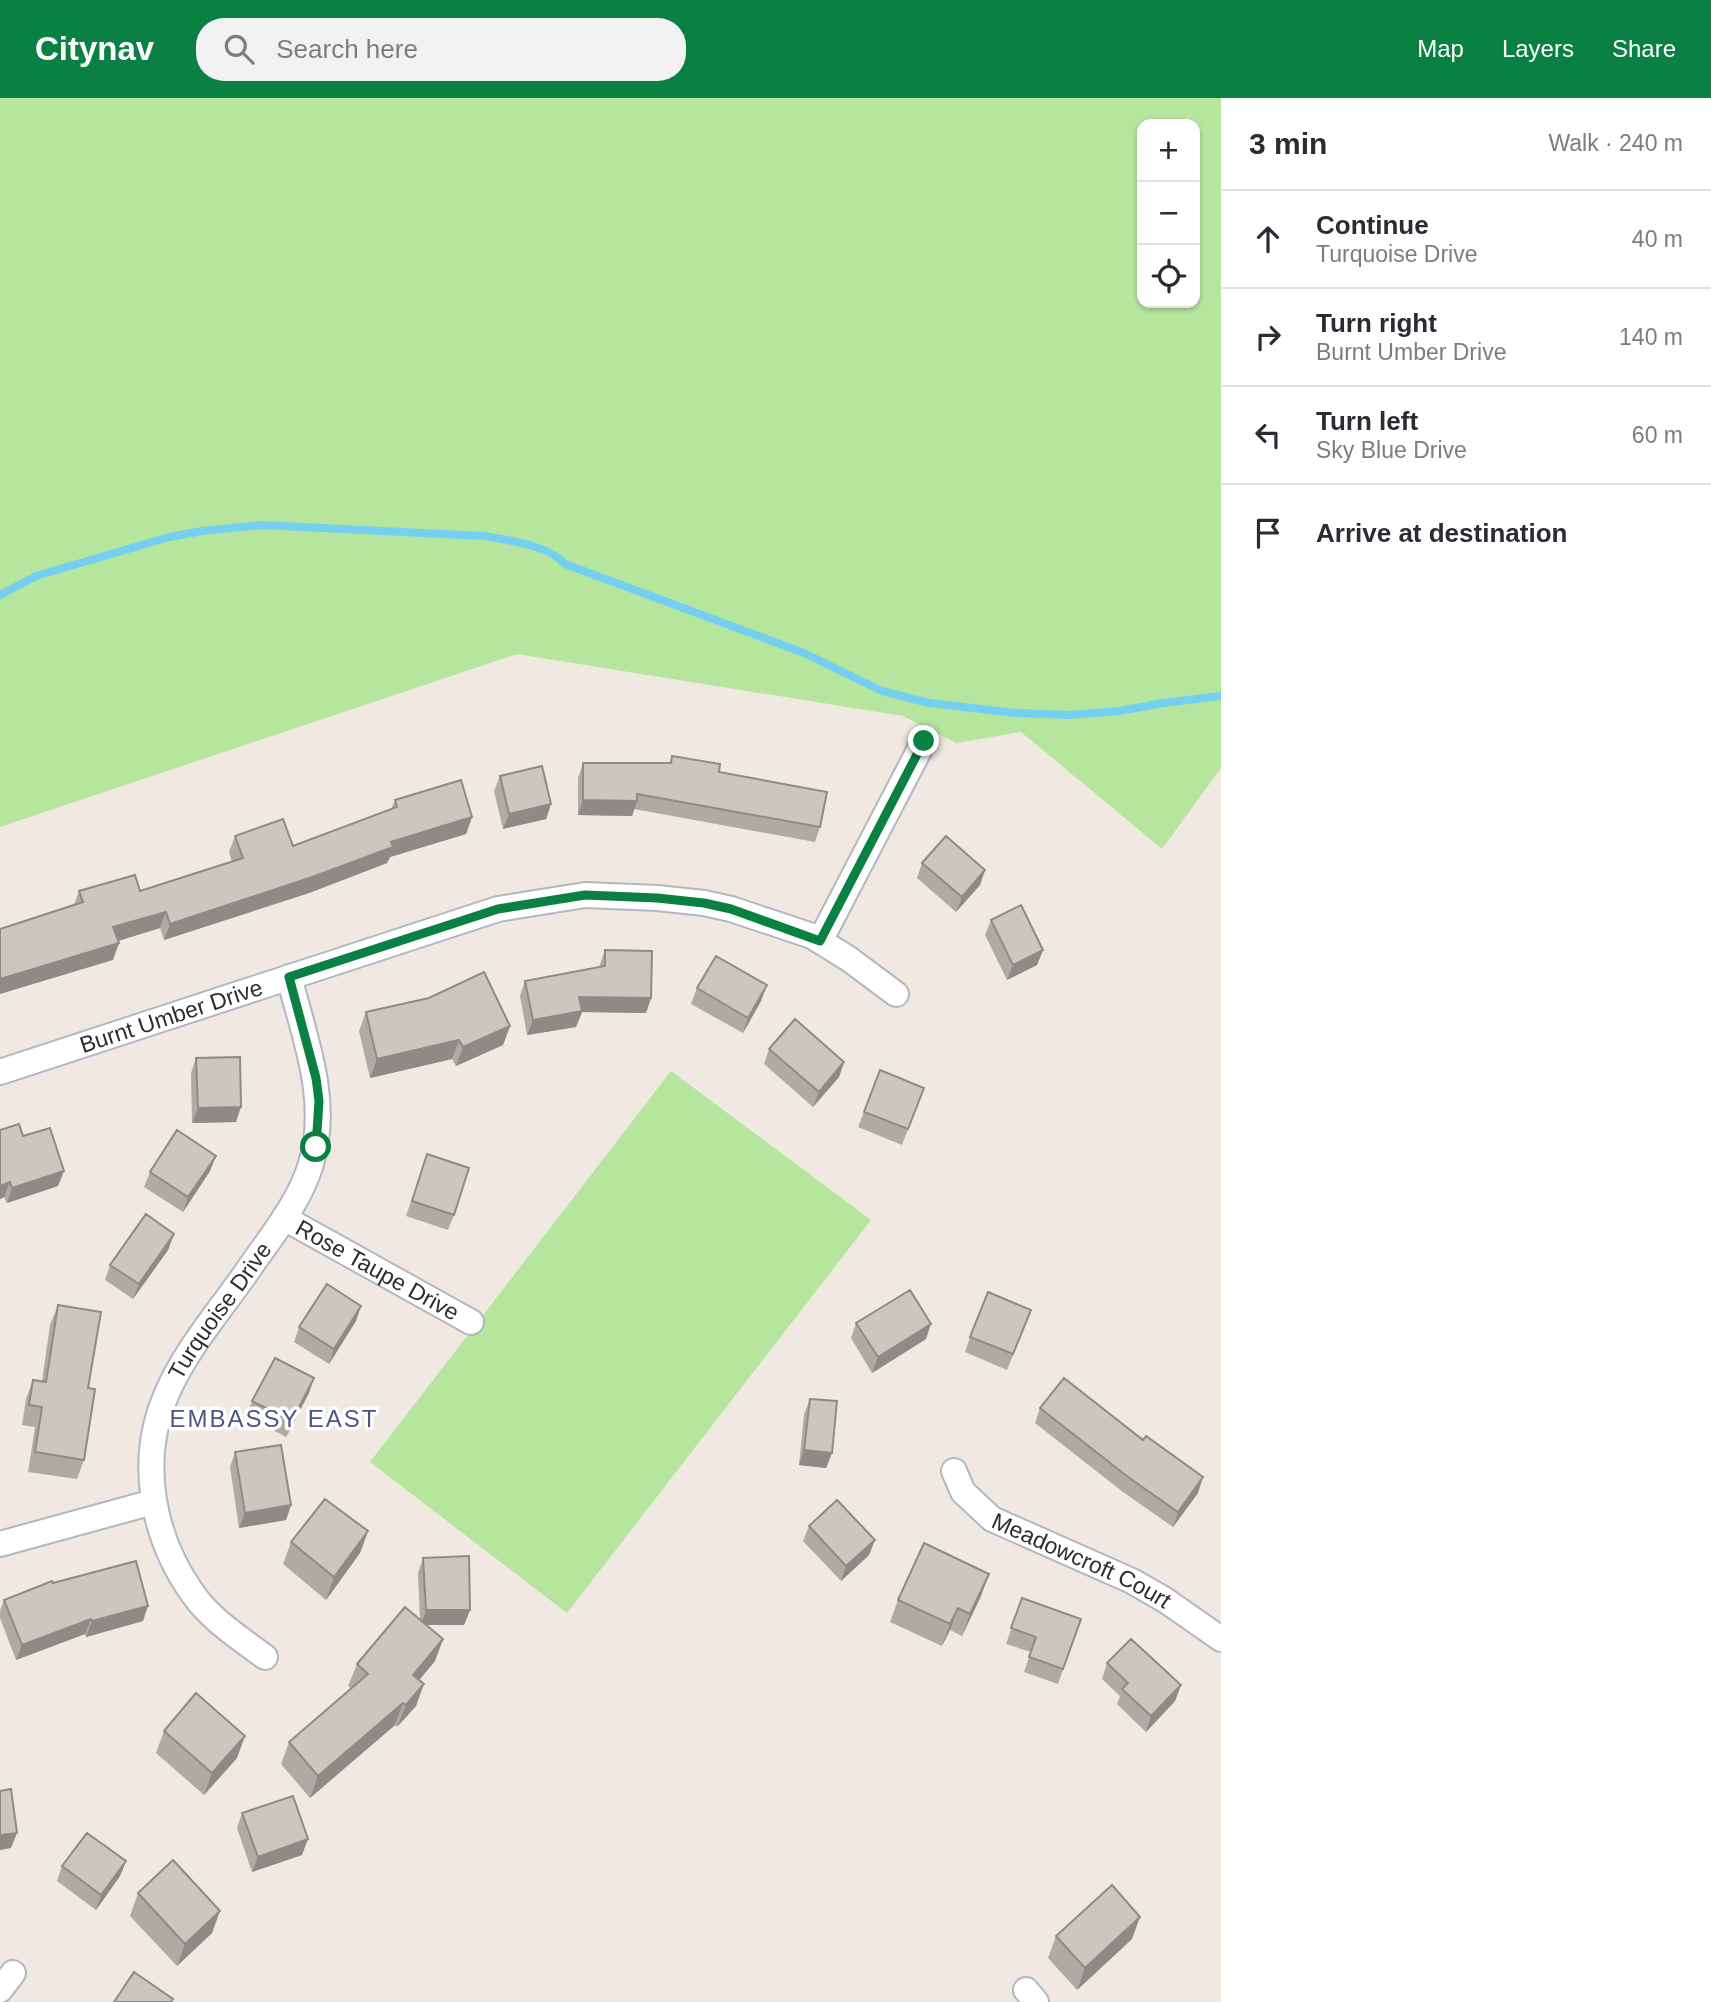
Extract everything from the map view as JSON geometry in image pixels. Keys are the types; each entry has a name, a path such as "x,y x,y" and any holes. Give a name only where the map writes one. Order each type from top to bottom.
{"street":[{"path":"820,941 924,741"},
{"name":"Burnt Umber Drive","path":"0,1072 498,909 585,895 657,898 731,909 820,941 896,994"},
{"name":"Turquoise Drive","path":"265,1657 232,1632 194,1595 164,1538 153,1503 152,1456 164,1399 179,1369 284,1218 311,1166 318,1127 319,1101 316,1078 289,977"},
{"name":"Rose Taupe Drive","path":"284,1218 471,1322"},
{"name":"Meadowcroft Court","path":"954,1471 963,1492 992,1518 1132,1581 1175,1606 1221,1639"},
{"path":"0,1544 153,1503"}],"green space":[{"path":"0,98 1221,98 1221,768 1162,849 1021,732 956,743 903,716 517,654 0,827"},
{"path":"671,1071 871,1220 567,1613 370,1462"}],"building":[{"path":"672,756 720,764 719,772 827,792 820,827 637,794 637,801 583,800 583,763 671,763"},
{"path":"542,766 551,804 509,814 500,776"},
{"path":"461,780 472,817 391,842 393,847 315,876 170,924 166,912 113,927 119,943 0,979 0,929 83,902 79,891 135,875 140,891 243,858 235,836 283,819 293,846 397,807 395,800"},
{"path":"946,836 985,870 962,897 922,863"},
{"path":"1021,905 1043,950 1013,965 991,920"},
{"path":"605,950 652,951 651,998 579,997 582,1011 533,1020 525,981 605,966"},
{"path":"716,956 767,985 748,1018 697,988"},
{"path":"484,972 510,1026 463,1047 459,1040 377,1059 366,1012 429,998"},
{"path":"795,1019 844,1062 819,1092 769,1049"},
{"path":"240,1057 241,1107 198,1108 196,1058"},
{"path":"880,1070 924,1088 908,1129 864,1112"},
{"path":"19,1124 23,1136 50,1128 64,1171 12,1188 10,1182 0,1186 0,1130"},
{"path":"177,1130 216,1156 188,1197 150,1172"},
{"path":"427,1154 469,1168 454,1215 412,1201"},
{"path":"146,1214 174,1234 139,1284 110,1265"},
{"path":"327,1284 361,1306 334,1349 299,1327"},
{"path":"910,1290 931,1324 878,1357 856,1323"},
{"path":"988,1292 1031,1310 1013,1354 970,1337"},
{"path":"58,1305 101,1312 88,1388 95,1389 84,1460 35,1452 42,1407 29,1405 33,1380 46,1382"},
{"path":"275,1358 314,1378 292,1421 252,1401"},
{"path":"1064,1378 1143,1440 1146,1436 1203,1477 1178,1512 1128,1477 1040,1408"},
{"path":"810,1399 837,1401 832,1453 804,1450"},
{"path":"281,1445 291,1505 245,1513 235,1452"},
{"path":"325,1499 368,1531 334,1577 291,1542"},
{"path":"837,1500 875,1540 846,1566 809,1526"},
{"path":"924,1543 989,1574 970,1614 958,1608 950,1624 898,1600"},
{"path":"469,1556 470,1610 426,1610 423,1558"},
{"path":"136,1561 148,1606 92,1621 91,1619 22,1645 4,1600 52,1581 53,1583"},
{"path":"1022,1598 1081,1619 1063,1669 1029,1657 1036,1637 1011,1628"},
{"path":"405,1607 443,1639 413,1675 424,1684 406,1705 403,1703 318,1776 289,1742 368,1674 357,1664"},
{"path":"1131,1639 1181,1685 1151,1716 1122,1689 1128,1683 1107,1663"},
{"path":"196,1693 245,1736 212,1773 164,1731"},
{"path":"11,1789 17,1833 0,1835 0,1791"},
{"path":"293,1796 308,1839 258,1857 242,1813"},
{"path":"87,1833 126,1861 101,1895 62,1866"},
{"path":"173,1860 220,1911 185,1944 138,1893"},
{"path":"1112,1885 1140,1917 1085,1968 1056,1936"},
{"path":"134,1972 173,1999 171,2002 114,2002"}],"waterway":[{"path":"0,595 36,576 169,537 202,531 262,525 483,536 549,552 565,564 804,653 882,691 929,703 1016,713 1070,715 1119,711 1221,696"}],"district":[{"name":"EMBASSY EAST","path":"274,1418"}],"route":[{"path":"316,1147 319,1101 316,1078 289,977 498,909 585,895 704,903 731,909 820,941 924,741"}]}
